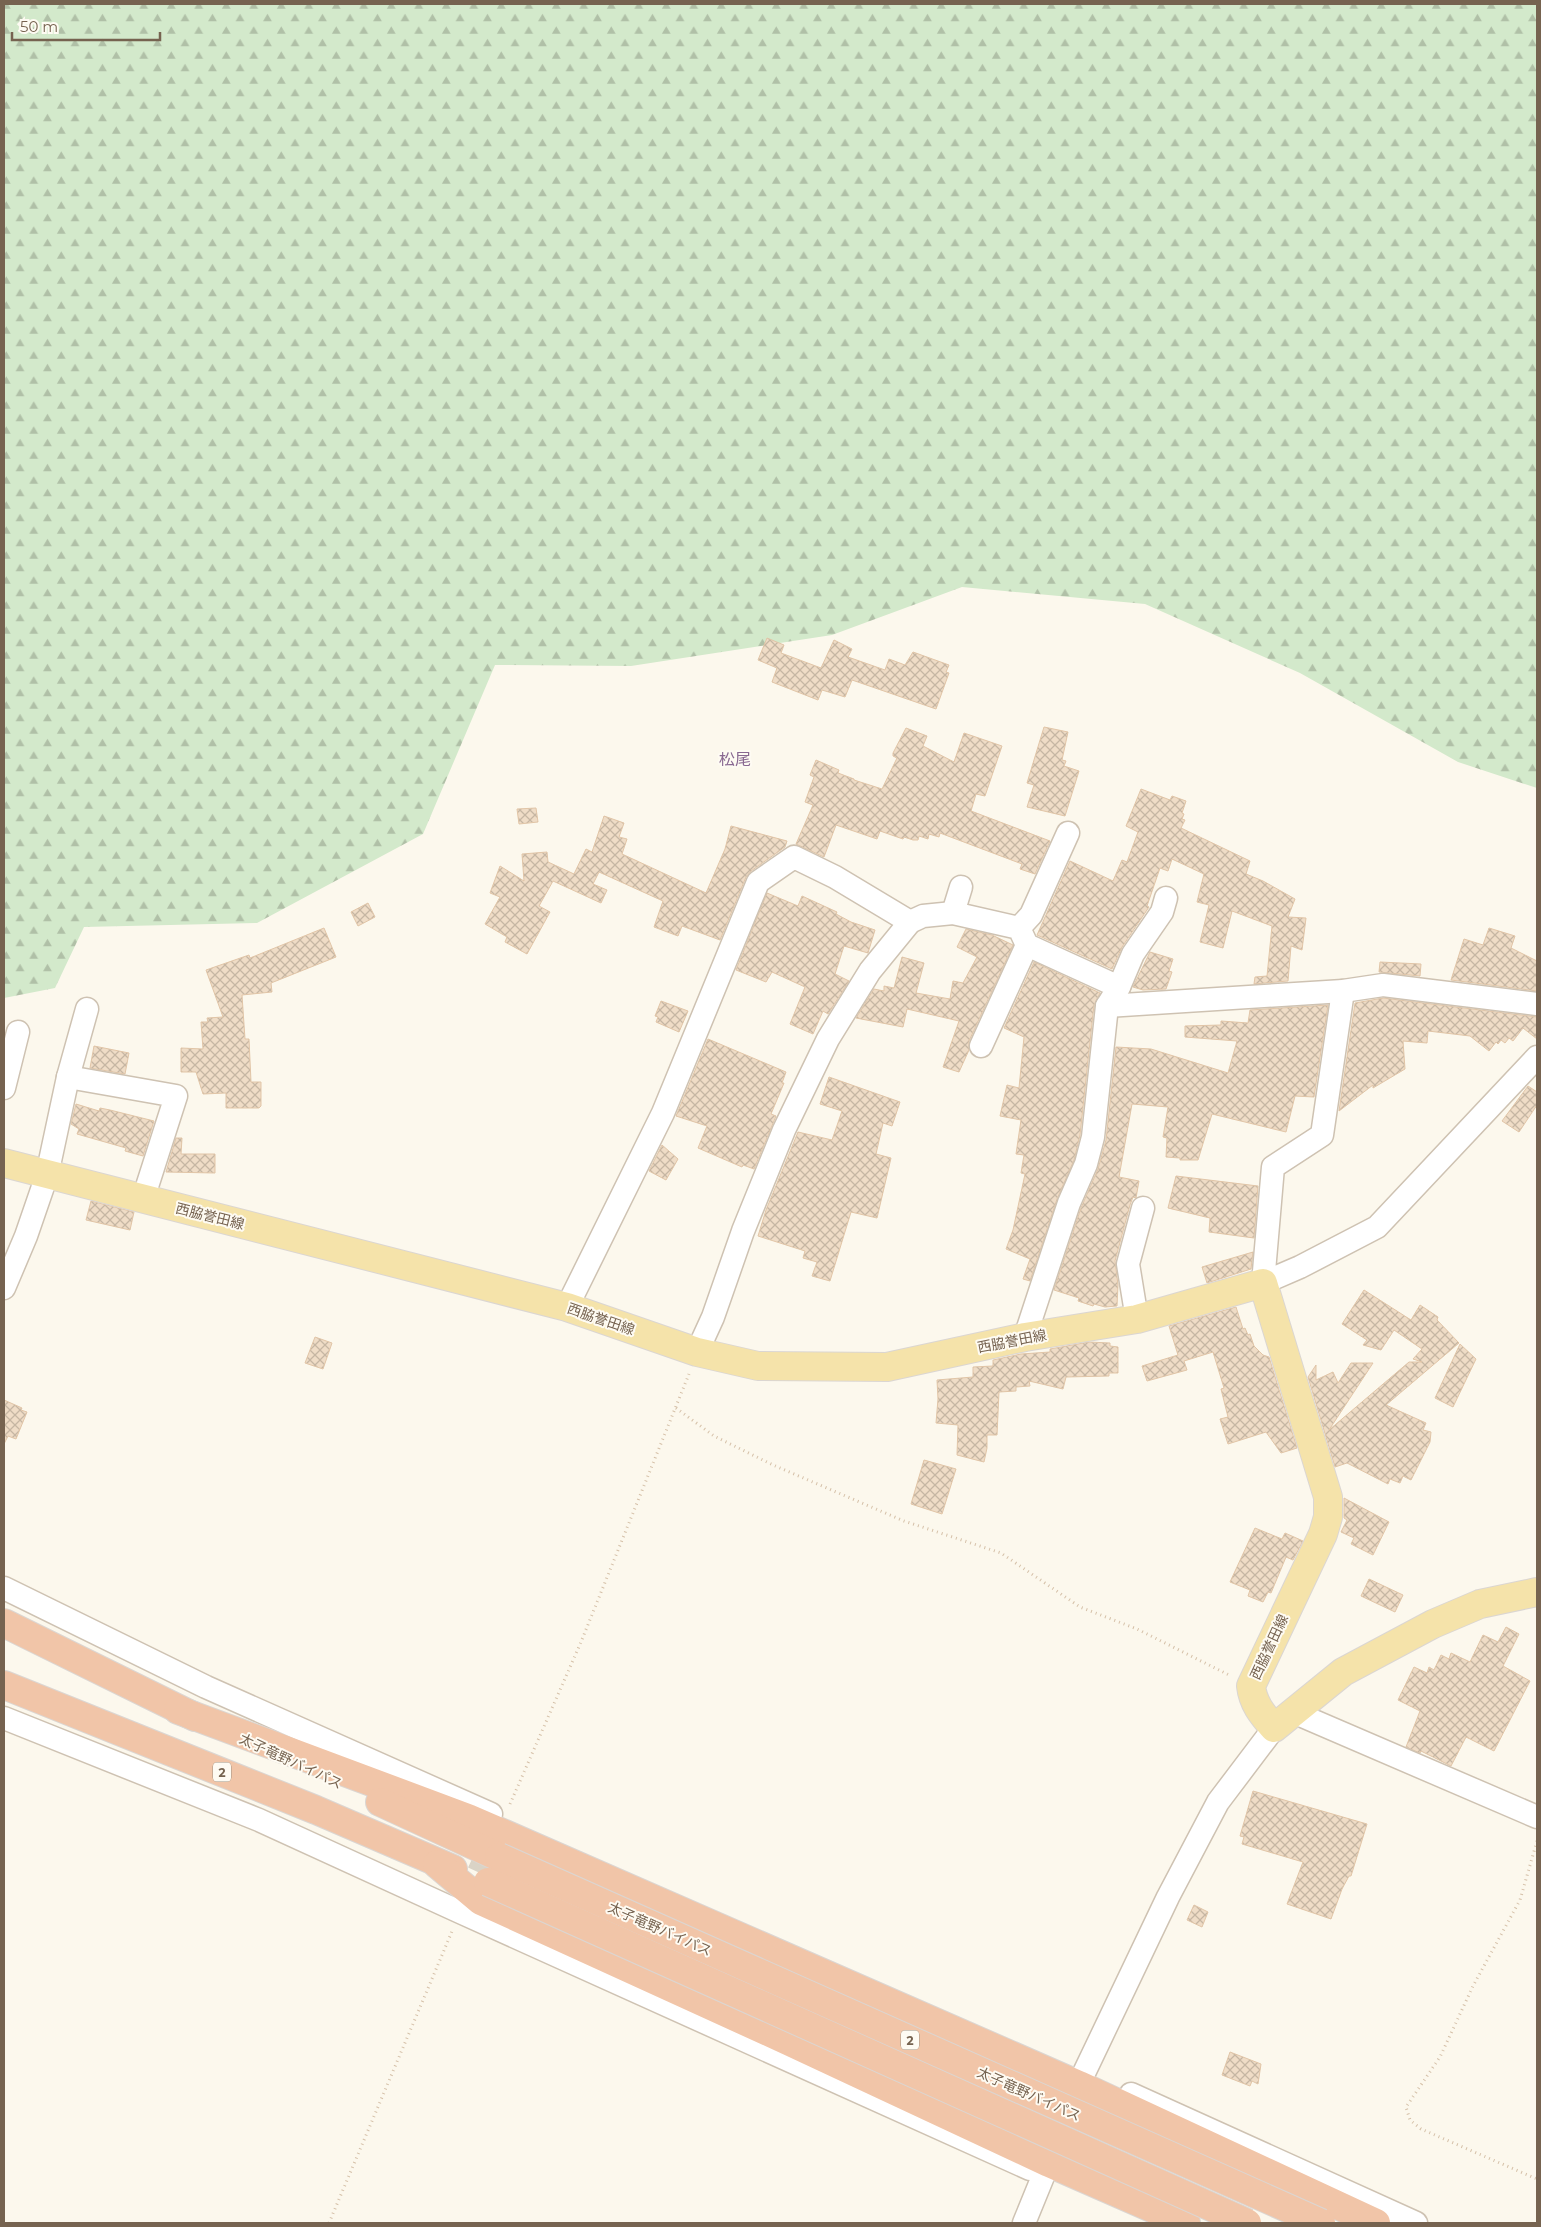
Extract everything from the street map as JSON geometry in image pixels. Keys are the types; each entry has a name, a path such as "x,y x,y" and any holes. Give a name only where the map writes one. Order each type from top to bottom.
{"highway":[{"name":"太子竜野バイパス","path":"4,1623 178,1710 504,1837 1320,2223"},
{"name":"太子竜野バイパス","path":"4,1685 316,1810 437,1864 476,1898 1247,2223"},
{"path":"504,1837 820,1972 1082,2079 1376,2223"},
{"path":"476,1898 790,2042 1046,2169 1186,2223"}],"main road":[{"name":"西脇誉田線","path":"4,1163 567,1308 697,1352 758,1366 887,1367 1025,1337 1137,1319 1263,1283 1326,1489 1328,1517 1323,1534 1251,1686 1257,1707 1283,1720"},
{"path":"1283,1720 1343,1672 1433,1624 1480,1604 1537,1592"}],"street":[{"path":"981,1046 1030,915 1068,833"},
{"path":"567,1308 663,1112 758,882 794,857 835,877 910,922"},
{"path":"953,913 961,887"},
{"path":"1025,1337 1069,1203 1086,1164 1093,1137 1107,1006 1119,987 1133,954 1162,912 1166,898"},
{"path":"697,1352 714,1317 743,1231 784,1130 828,1039 870,971 910,922 923,916 953,913 1023,937 1119,987"},
{"path":"1107,1006 1343,991 1383,985 1537,1004"},
{"path":"1343,991 1322,1135 1273,1167 1263,1283 1300,1267 1378,1227 1537,1059"},
{"path":"4,1288 26,1236 46,1175 68,1077 87,1009"},
{"path":"5,1076 18,1032"},
{"path":"68,1077 176,1096 143,1199"},
{"path":"1137,1319 1128,1264 1143,1208"},
{"path":"4,1588 504,1837 1082,2079 1416,2223"},
{"path":"4,1718 259,1820 476,1898 1046,2169 1153,2223"},
{"path":"1024,2223 1082,2079 1168,1897 1218,1802 1283,1720 1537,1817"}],"path":[{"path":"504,1837 697,1352"},
{"path":"676,1408 714,1436 772,1465 904,1520 1001,1553 1080,1606 1137,1628 1251,1686"},
{"path":"1537,1841 1520,1900 1473,1986 1440,2057 1406,2107 1410,2120 1421,2129 1537,2179"},
{"path":"329,2223 476,1898"}],"green space":[{"path":"4,4 1537,4 1537,788 1458,762 1300,673 1145,604 962,587 832,635 631,666 495,665 423,834 257,923 84,927 55,988 4,998"}],"building":[{"path":"767,638 784,645 781,653 821,668 834,640 852,649 848,657 885,670 889,659 905,665 913,652 949,665 946,672 949,673 936,709 852,680 845,697 822,690 818,700 772,682 777,668 758,660"},
{"path":"1044,727 1068,732 1062,760 1066,761 1064,766 1079,771 1065,816 1027,807 1034,785 1027,783"},
{"path":"906,728 927,736 923,746 954,762 964,733 1002,746 985,796 976,794 971,811 1050,841 1035,874 1020,869 1022,864 940,833 939,837 929,834 928,839 919,836 918,840 913,840 904,837 903,839 880,831 877,839 836,825 824,857 796,844 813,805 805,802 814,777 810,775 816,760 839,770 838,773 882,789 897,758 893,756 893,753"},
{"path":"1141,789 1170,800 1172,796 1186,801 1182,813 1184,814 1182,819 1185,820 1181,828 1250,861 1246,874 1295,899 1288,917 1306,918 1302,950 1291,946 1288,981 1254,984 1255,977 1267,976 1272,926 1232,911 1223,948 1200,942 1209,905 1197,902 1204,874 1172,859 1168,871 1160,868 1147,906 1149,907 1122,947 1112,969 1037,935 1070,861 1113,881 1122,860 1127,862 1138,832 1126,826"},
{"path":"536,808 538,822 519,824 517,809"},
{"path":"604,816 624,823 619,837 627,839 622,854 706,893 725,849 731,826 787,841 785,847 751,871 746,877 720,940 682,926 678,936 654,927 663,901 599,872 593,884 607,890 601,903 553,881 539,906 550,912 527,954 505,942 507,937 485,924 500,897 490,893 500,866 524,881 522,854 547,852 548,862 574,874 586,849 592,852"},
{"path":"767,893 798,906 802,896 837,912 836,914 851,922 875,930 868,953 844,946 835,974 849,981 828,1014 823,1011 813,1034 790,1024 805,987 772,972 766,982 736,970"},
{"path":"368,903 375,917 358,926 351,912"},
{"path":"324,928 336,957 271,983 272,992 242,995 245,1039 249,1039 251,1082 261,1082 261,1106 259,1108 226,1108 226,1093 203,1094 196,1072 181,1072 181,1048 203,1049 201,1022 208,1022 207,1018 223,1017 206,970 249,955 250,958"},
{"path":"1489,928 1515,936 1511,948 1537,961 1537,991 1451,980 1464,939 1483,945"},
{"path":"966,929 992,935 1013,945 969,1041 969,1050 959,1072 943,1067 959,1021 907,1009 903,1027 856,1018 874,989 884,991 884,986 894,988 902,957 924,963 916,993 950,999 953,981 963,983 977,957 957,947"},
{"path":"1150,952 1173,959 1169,971 1172,972 1166,989 1143,990 1133,987"},
{"path":"1034,962 1100,993 1094,1005 1080,1135 1074,1160 1057,1199 1030,1281 1023,1279 1030,1259 1006,1249 1013,1230 1025,1174 1021,1173 1024,1155 1016,1154 1021,1120 1000,1116 1007,1085 1019,1088 1024,1037 1004,1028"},
{"path":"1380,962 1421,964 1420,976 1379,972"},
{"path":"1383,998 1537,1017 1537,1039 1523,1028 1513,1041 1509,1038 1505,1043 1501,1040 1498,1044 1496,1042 1489,1051 1470,1036 1428,1031 1427,1043 1403,1041 1405,1069 1373,1088 1373,1085 1339,1111 1355,1003"},
{"path":"661,1001 688,1011 679,1032 656,1022 658,1017 655,1016"},
{"path":"1328,1005 1314,1097 1295,1096 1286,1132 1212,1114 1198,1160 1180,1160 1180,1158 1166,1157 1167,1138 1163,1137 1168,1107 1132,1104 1119,1177 1139,1181 1136,1198 1133,1197 1130,1205 1115,1261 1118,1285 1117,1306 1105,1307 1094,1304 1093,1306 1078,1301 1079,1298 1054,1290 1081,1208 1098,1169 1106,1140 1116,1047 1151,1049 1228,1073 1237,1041 1185,1037 1185,1026 1221,1025 1221,1021 1248,1023 1250,1010"},
{"path":"708,1039 786,1072 782,1083 784,1083 771,1114 776,1116 754,1169 743,1165 742,1167 698,1148 707,1126 676,1116"},
{"path":"94,1046 129,1053 125,1074 90,1068"},
{"path":"829,1077 900,1102 892,1126 883,1123 876,1154 891,1158 877,1218 851,1212 830,1281 812,1276 817,1262 803,1258 805,1251 758,1236 766,1210 798,1132 832,1140 842,1111 820,1104"},
{"path":"1528,1086 1537,1092 1537,1105 1519,1132 1502,1121"},
{"path":"76,1104 99,1111 100,1108 154,1121 143,1156 125,1151 126,1148 77,1134 79,1129 71,1124"},
{"path":"176,1138 182,1138 181,1154 215,1154 215,1173 166,1172"},
{"path":"662,1145 678,1159 666,1180 649,1171"},
{"path":"1176,1176 1258,1186 1254,1238 1209,1232 1210,1218 1168,1208"},
{"path":"91,1201 134,1212 130,1230 86,1220"},
{"path":"1253,1252 1251,1269 1207,1283 1202,1267"},
{"path":"1364,1290 1411,1320 1420,1305 1438,1317 1437,1320 1459,1343 1386,1405 1426,1423 1423,1430 1431,1432 1430,1442 1411,1480 1403,1476 1400,1483 1390,1479 1388,1484 1347,1463 1335,1467 1308,1377 1316,1365 1316,1380 1333,1372 1338,1383 1351,1363 1373,1363 1329,1430 1409,1362 1422,1362 1413,1359 1422,1349 1394,1330 1381,1350 1363,1345 1367,1340 1342,1324"},
{"path":"1236,1307 1243,1329 1245,1328 1248,1335 1250,1334 1254,1346 1263,1355 1269,1357 1297,1448 1281,1453 1266,1432 1228,1444 1220,1419 1228,1417 1221,1389 1224,1388 1213,1352 1184,1361 1187,1370 1147,1381 1142,1366 1178,1355 1169,1326"},
{"path":"315,1337 332,1343 323,1369 305,1363"},
{"path":"1089,1342 1110,1343 1110,1346 1118,1347 1118,1373 1109,1373 1109,1376 1066,1377 1063,1389 1029,1381 1030,1386 1016,1387 1016,1391 999,1392 997,1435 987,1435 984,1462 957,1455 958,1425 936,1423 937,1380 973,1377 973,1367 993,1366 993,1360 1021,1354 1050,1352 1050,1349"},
{"path":"1460,1344 1476,1359 1453,1407 1435,1398"},
{"path":"4,1400 27,1412 16,1439 8,1436 4,1444"},
{"path":"924,1460 956,1469 942,1514 911,1504"},
{"path":"1344,1498 1389,1522 1373,1555 1351,1544 1354,1538 1341,1532 1347,1520 1344,1518"},
{"path":"1255,1528 1282,1539 1285,1533 1303,1541 1293,1560 1286,1557 1271,1593 1268,1592 1263,1602 1248,1596 1250,1590 1230,1582"},
{"path":"1369,1579 1403,1595 1395,1612 1361,1596"},
{"path":"1506,1627 1519,1634 1503,1666 1530,1681 1494,1751 1466,1737 1451,1766 1421,1751 1420,1753 1406,1747 1420,1711 1398,1700 1414,1667 1427,1673 1429,1667 1434,1670 1441,1655 1449,1659 1451,1653 1470,1662 1483,1635 1498,1642"},
{"path":"1253,1791 1367,1824 1351,1876 1349,1876 1342,1889 1331,1919 1287,1904 1303,1862 1242,1844 1244,1837 1240,1836"},
{"path":"1194,1905 1208,1912 1202,1927 1187,1920"},
{"path":"1230,2052 1261,2064 1258,2084 1252,2081 1250,2086 1222,2075"}],"tunnel":[{"path":"464,1902 495,1836"}],"district":[{"name":"松尾","path":"735,759"}]}
